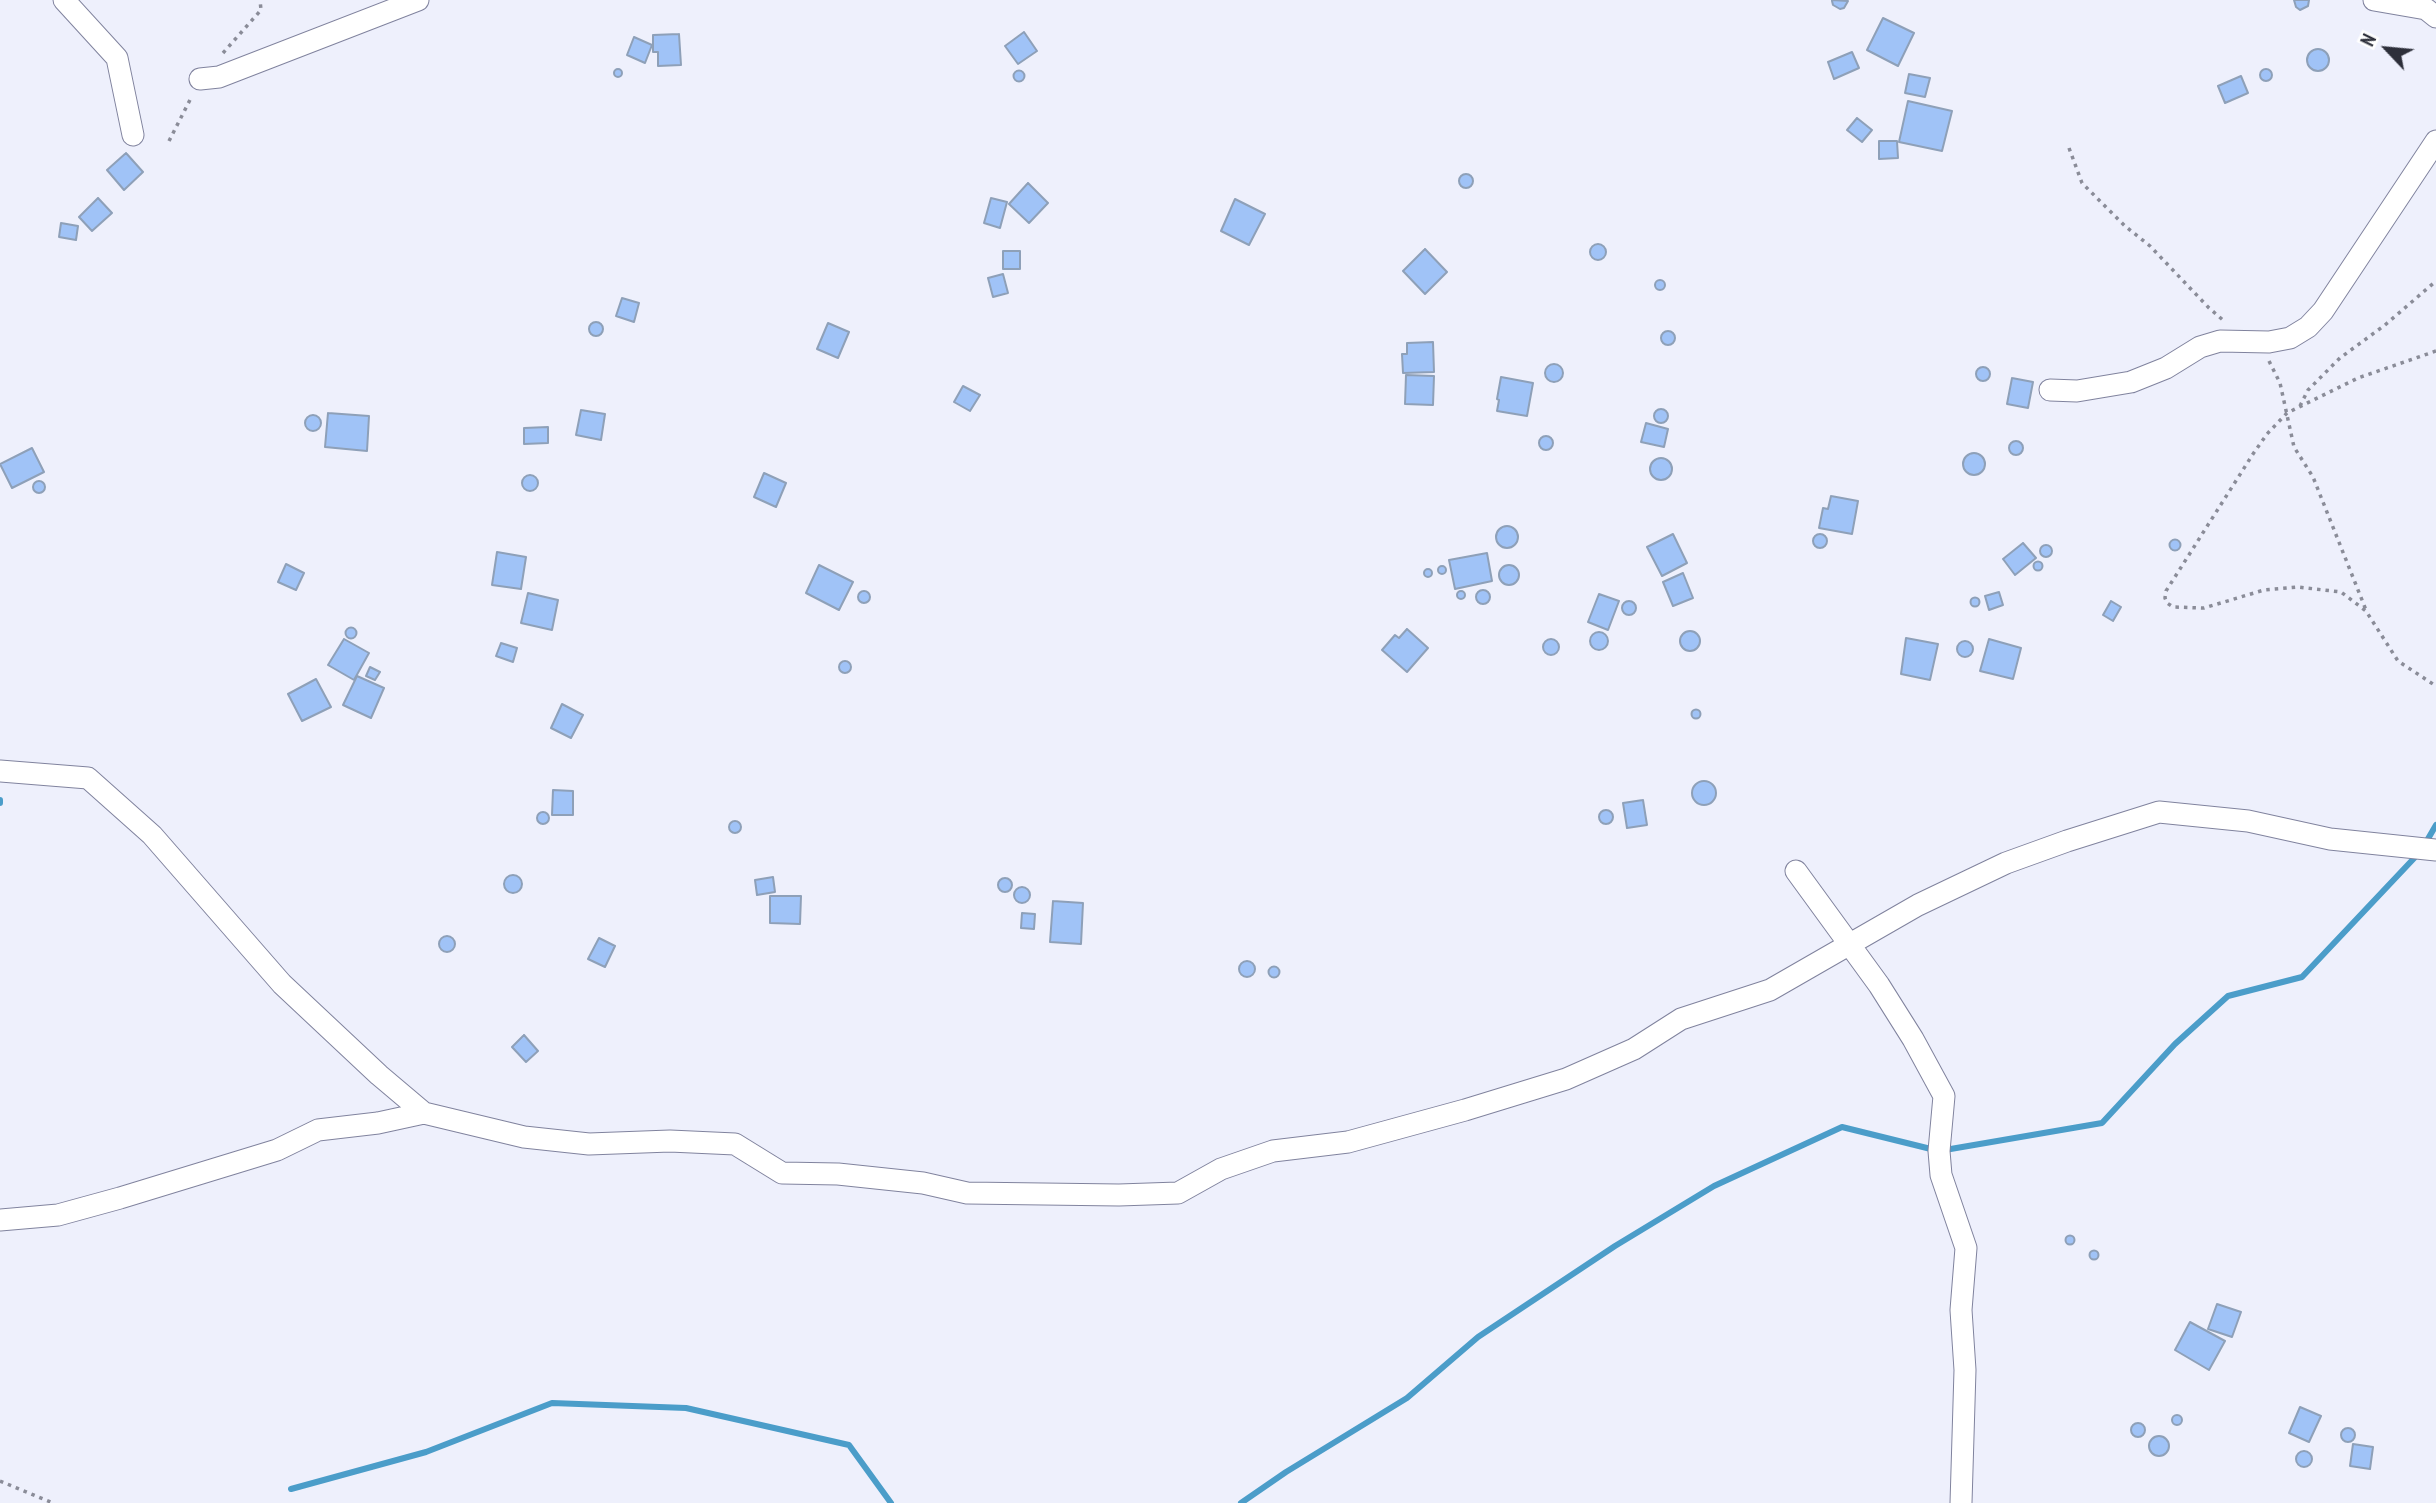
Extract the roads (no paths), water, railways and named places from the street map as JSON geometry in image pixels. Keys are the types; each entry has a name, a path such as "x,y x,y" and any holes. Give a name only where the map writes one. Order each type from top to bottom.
{"street":[{"path":"64,0 117,58 133,135"},
{"path":"200,79 219,78 418,0"},
{"path":"2374,0 2426,9 2436,17"},
{"path":"2050,390 2077,391 2131,382 2166,368 2200,347 2220,341 2269,342 2290,338 2308,327 2323,310 2436,141"},
{"path":"0,771 88,778 152,835 282,984 379,1075 424,1113"},
{"path":"0,1220 58,1214 120,1198 277,1150 318,1130 378,1123 424,1113 524,1137 576,1143 670,1141 735,1144 782,1173 838,1174 923,1184 967,1193 1178,1193 1221,1169 1273,1151 1349,1142 1566,1079 1634,1049 1681,1019 1770,990 1918,905 2006,863 2159,811 2248,821 2329,839 2436,850"},
{"path":"1796,871 1879,985 1944,1096 1939,1151 1941,1175 1966,1248 1961,1310 1965,1370 1961,1503"}],"waterway":[{"path":"2425,844 2436,825"},
{"path":"1241,1503 1286,1472 1407,1398 1478,1337 1615,1246 1714,1186 1842,1127 1939,1151 2102,1123 2175,1044 2228,996 2302,977 2419,853"},
{"path":"291,1489 426,1452 552,1403 686,1408 849,1445 891,1503"}]}
